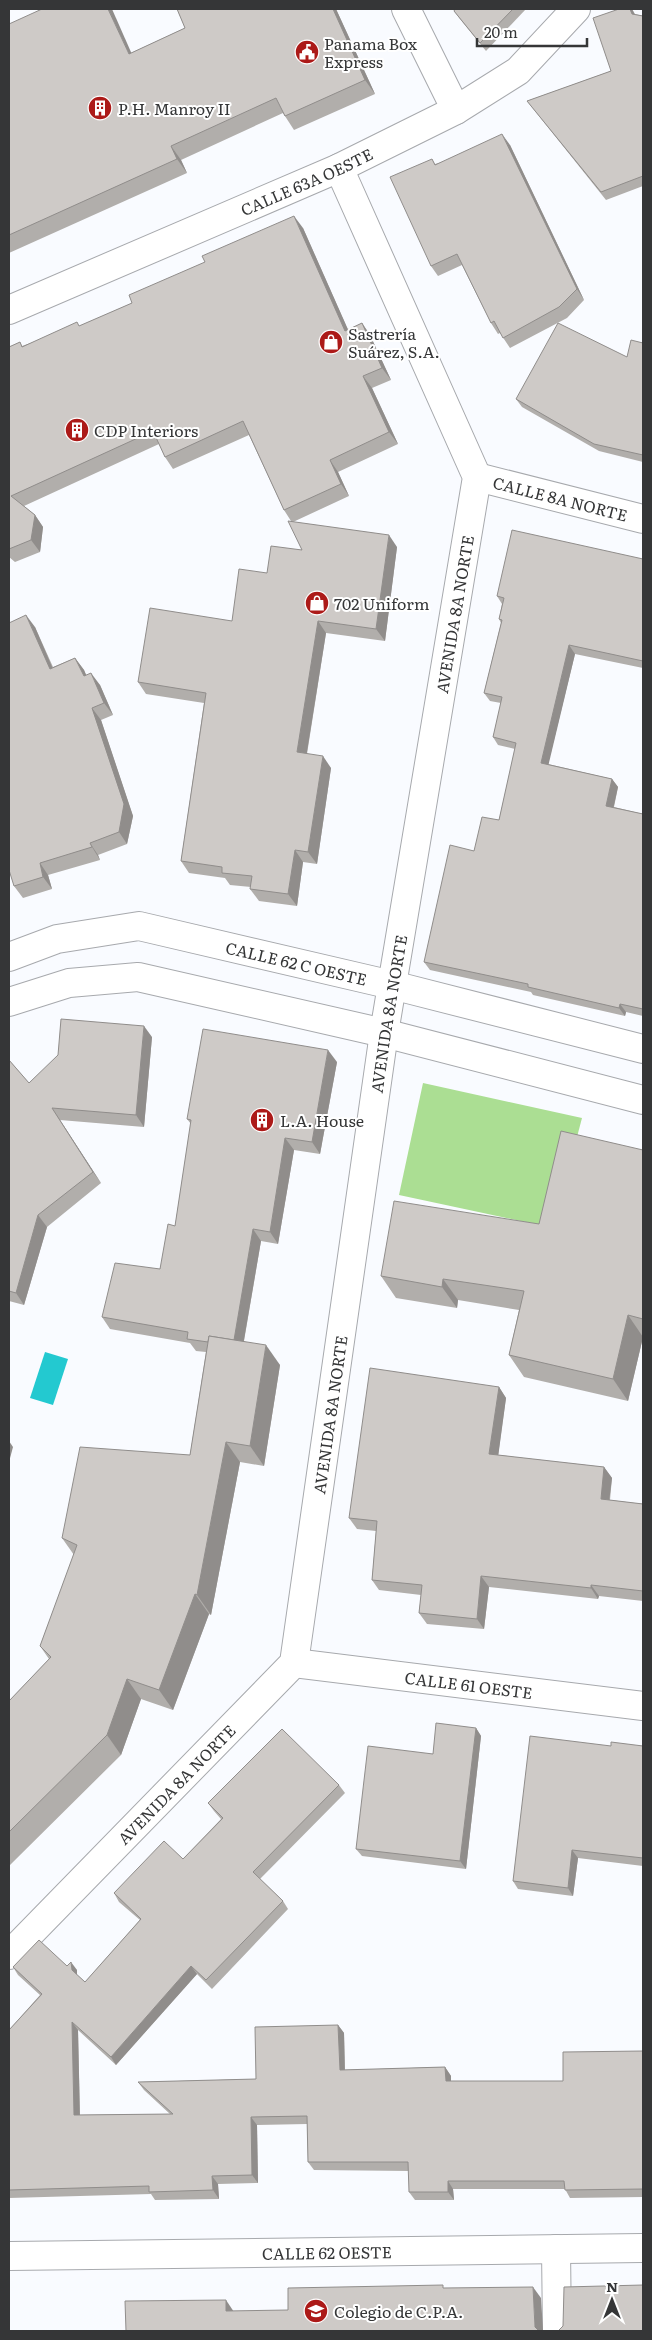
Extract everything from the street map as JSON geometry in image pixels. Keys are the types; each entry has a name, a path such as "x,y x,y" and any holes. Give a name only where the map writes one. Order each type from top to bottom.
{"street":[{"path":"406,9 456,110"},
{"name":"CALLE 63A OESTE","path":"9,310 338,168 456,110 518,71 576,9"},
{"path":"338,168 477,477"},
{"name":"CALLE 8A NORTE","path":"477,477 643,519"},
{"name":"AVENIDA 8A NORTE","path":"9,1955 294,1663 384,1033 477,477"},
{"name":"CALLE 62 C OESTE","path":"9,957 56,939 140,926 392,986 643,1049"},
{"path":"9,1002 69,983 138,977 384,1033 643,1100"},
{"name":"CALLE 61 OESTE","path":"294,1663 643,1706"},
{"name":"CALLE 62 OESTE","path":"9,2256 643,2248"},
{"path":"556,2249 557,2331"}],"green space":[{"path":"423,1083 582,1118 553,1228 399,1195"}],"water":[{"path":"45,1352 68,1359 53,1405 30,1398"}],"building":[{"path":"42,9 108,9 129,54 185,28 177,9 333,9 365,80 285,116 276,98 171,146 177,159 9,235 9,24"},
{"path":"455,9 513,9 480,43 454,11"},
{"path":"619,9 630,9 632,14 643,16 643,176 601,192 527,101 611,71 593,18"},
{"path":"502,134 577,289 559,307 503,338 494,321 491,323 457,254 431,266 390,177 432,159 435,165"},
{"path":"294,216 345,331 362,323 382,368 363,376 389,432 330,460 341,484 284,510 243,421 165,457 153,431 11,496 35,515 31,540 9,549 9,347 20,342 22,347 77,322 79,326 132,303 129,295 205,262 202,256"},
{"path":"558,323 627,357 631,340 643,343 643,455 594,444 516,399"},
{"path":"288,521 389,535 376,629 318,621 297,752 323,756 308,852 295,850 288,894 250,889 252,876 222,873 222,867 181,861 206,693 138,682 150,608 232,621 239,569 267,573 271,546 302,550"},
{"path":"512,530 643,559 643,661 569,645 541,763 612,779 606,806 643,814 643,1009 620,1004 619,1008 528,987 528,984 424,962 450,845 474,851 482,817 499,820 516,743 493,737 502,697 484,693 502,620 499,619 504,598 497,596"},
{"path":"26,615 50,669 75,658 84,676 91,673 104,703 92,708 124,804 119,832 90,843 92,847 40,863 43,877 14,886 9,870 9,623"},
{"path":"61,1019 144,1026 136,1115 52,1108 93,1172 38,1215 16,1293 9,1291 9,1060 29,1083 58,1055"},
{"path":"203,1029 328,1050 312,1142 285,1138 270,1232 253,1229 234,1340 209,1336 208,1342 187,1339 188,1332 102,1317 115,1263 160,1269 168,1224 175,1226 191,1120 187,1119"},
{"path":"561,1131 643,1150 643,1319 628,1315 613,1379 509,1355 524,1291 443,1279 442,1287 381,1276 394,1201 539,1224"},
{"path":"209,1336 266,1345 250,1446 226,1442 197,1595 195,1594 159,1690 127,1679 107,1735 9,1832 9,1701 51,1657 40,1646 77,1545 62,1538 80,1447 190,1455"},
{"path":"370,1368 499,1387 489,1454 604,1467 601,1499 643,1504 643,1591 591,1585 591,1588 481,1576 477,1619 419,1613 422,1585 372,1580 377,1521 349,1518"},
{"path":"436,1723 476,1728 460,1861 356,1849 368,1746 433,1754"},
{"path":"282,1729 339,1785 253,1872 283,1901 206,1980 191,1966 111,2057 72,2022 74,2115 173,2114 138,2082 256,2079 255,2027 338,2025 340,2070 445,2067 446,2081 563,2081 563,2052 643,2051 643,2189 565,2190 564,2181 448,2181 448,2192 409,2192 408,2162 308,2162 307,2116 251,2117 252,2175 212,2176 213,2190 149,2192 149,2186 9,2190 9,2030 42,1994 13,1967 39,1940 67,1966 71,1962 72,1970 85,1982 141,1919 114,1893 164,1841 183,1859 223,1818 208,1803"},
{"path":"530,1736 611,1746 611,1742 643,1746 643,1858 572,1850 568,1888 513,1881"},
{"path":"443,2285 443,2288 533,2287 535,2327 539,2331 126,2331 125,2301 226,2300 226,2311 288,2310 288,2288"},
{"path":"643,2285 643,2331 558,2331 563,2326 564,2287"}],"place":[{"name":"Panama Box Express","path":"307,52"},
{"name":"P.H. Manroy II","path":"100,108"},
{"name":"Sastrería Suárez, S.A.","path":"331,342"},
{"name":"CDP Interiors","path":"77,430"},
{"name":"702 Uniform","path":"317,603"},
{"name":"L.A. House","path":"262,1120"},
{"name":"Colegio de C.P.A.","path":"316,2311"}]}
